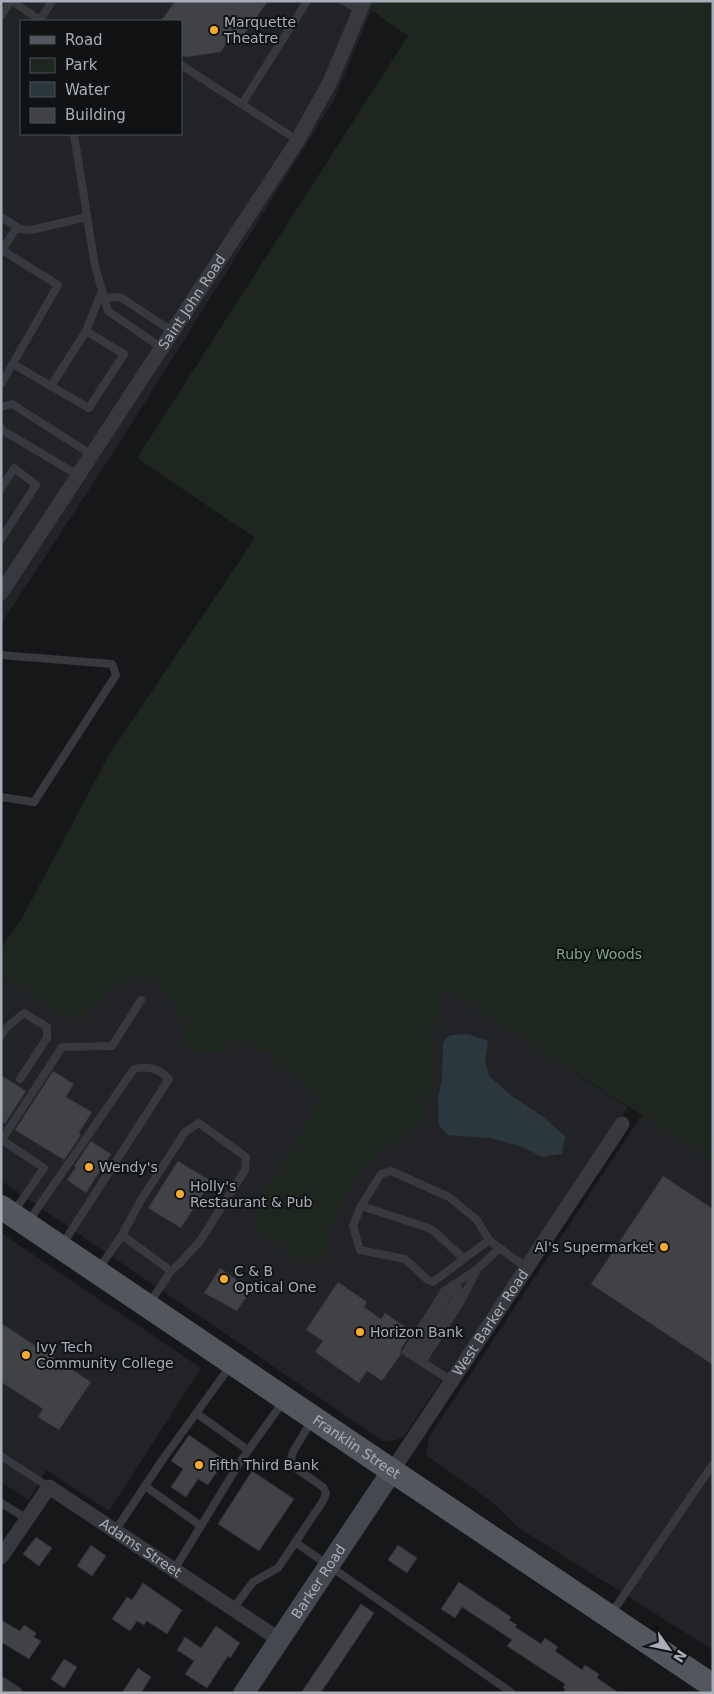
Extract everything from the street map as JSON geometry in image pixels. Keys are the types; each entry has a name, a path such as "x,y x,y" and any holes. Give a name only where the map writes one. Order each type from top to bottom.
{"main road":[{"name":"Franklin Street","path":"14,1215 713,1686"}],"street":[{"name":"Saint John Road","path":"1,593 298,140 330,82 362,5"},
{"name":"West Barker Road","path":"392,1471 622,1124"},
{"name":"Barker Road","path":"244,1693 392,1471"},
{"path":"1,1557 49,1487"},
{"name":"Adams Street","path":"49,1487 280,1640"},
{"path":"1,1684 15,1693"}],"lane":[{"path":"1,16 12,1 40,20"},
{"path":"42,20 52,1"},
{"path":"242,104 307,1"},
{"path":"343,1 362,5"},
{"path":"182,66 298,140"},
{"path":"74,135 95,266 108,311 162,348"},
{"path":"1,217 20,229 31,230 87,217"},
{"path":"1,384 58,285 2,250 17,227"},
{"path":"103,294 120,297 172,331"},
{"path":"51,386 86,331 103,294"},
{"path":"13,364 89,408 124,354 86,331"},
{"path":"1,407 12,404 92,455"},
{"path":"2,429 78,475"},
{"path":"1,489 14,468 36,485 1,540"},
{"path":"1,654 112,664 116,675 34,802 1,797"},
{"path":"14,1215 44,1168 2,1140 62,1047 112,1046 141,1000"},
{"path":"1,1036 7,1027 24,1013 47,1027 47,1038 20,1079"},
{"path":"14,1215 134,1069 144,1066 162,1071 169,1079 61,1247"},
{"path":"97,1272 122,1236 141,1200 185,1132 199,1123 246,1157 245,1170 200,1241 172,1271 148,1306"},
{"path":"490,1240 433,1282 428,1280 405,1259 360,1250 354,1226 361,1206 381,1174 390,1171 449,1197 477,1220 490,1240 517,1261 528,1266"},
{"path":"361,1206 426,1227 435,1232 464,1259"},
{"path":"122,1236 172,1271"},
{"path":"452,1381 406,1352 444,1291 476,1270 500,1248"},
{"path":"417,1359 476,1270"},
{"path":"115,1530 232,1363"},
{"path":"174,1570 248,1450 285,1399"},
{"path":"196,1413 248,1450"},
{"path":"234,1609 253,1582 278,1568 323,1501 326,1493 323,1487 294,1467 290,1459 313,1418"},
{"name":"Adams Street","path":"1,1456 49,1487"},
{"path":"610,1617 713,1464"},
{"path":"145,1486 201,1526"},
{"path":"1,1503 27,1519"},
{"path":"295,1542 512,1693"}],"shaded area":[{"path":"1,1 375,1 334,100 115,450 1,624"},
{"path":"139,974 161,986 178,1008 183,1043 219,1053 239,1043 268,1053 321,1101 300,1136 325,1252 338,1207 351,1184 381,1148 404,1138 429,1097 431,1058 436,1019 443,987 628,1107 404,1436 396,1440 383,1441 1,1181 1,975 64,1015 88,1014 108,991"},
{"path":"642,1115 713,1161 713,1650 519,1528 492,1502 426,1455 429,1437"},
{"path":"1,1233 201,1368 109,1511 46,1470 29,1500 1,1482"}],"green space":[{"name":"Ruby Woods","path":"359,1 713,1 713,1161 443,987 436,1019 431,1058 429,1097 422,1121 404,1138 381,1149 351,1184 338,1207 325,1252 314,1265 287,1254 255,1225 262,1198 320,1101 268,1053 239,1043 218,1053 201,1054 183,1043 178,1008 161,986 139,974 108,991 88,1014 63,1015 1,975 1,948 21,920 109,755 255,538 137,458 408,36"}],"water":[{"path":"468,1034 488,1041 485,1061 489,1076 565,1136 562,1154 542,1157 523,1147 490,1138 447,1135 439,1125 438,1099 442,1077 443,1042 450,1035"}],"building":[{"name":"Marquette Theatre","path":"175,1 268,1 239,42 229,39 221,52 187,57 182,55 182,20 162,20"},
{"path":"53,1071 74,1084 66,1097 92,1112 79,1133 81,1135 64,1160 15,1130"},
{"path":"1,1075 26,1091 5,1124 1,1121"},
{"name":"Wendy's","path":"91,1141 111,1154 86,1193 67,1180"},
{"name":"Holly's Restaurant & Pub","path":"178,1161 211,1181 181,1228 148,1208"},
{"name":"Al's Supermarket","path":"663,1176 713,1209 713,1365 591,1284"},
{"name":"C & B Optical One","path":"220,1268 251,1290 237,1311 204,1293"},
{"name":"Horizon Bank","path":"338,1282 367,1302 364,1307 381,1319 385,1313 412,1332 401,1349 401,1354 382,1381 367,1371 359,1383 315,1352 323,1341 306,1330"},
{"name":"Ivy Tech Community College","path":"1,1323 91,1382 59,1430 38,1417 43,1409 1,1382"},
{"name":"Fifth Third Bank","path":"189,1435 225,1460 208,1485 198,1479 186,1497 171,1487 183,1469 171,1461"},
{"path":"252,1471 294,1499 259,1551 218,1524"},
{"path":"36,1537 52,1548 39,1566 23,1554"},
{"path":"91,1545 106,1556 92,1576 77,1566"},
{"path":"398,1545 417,1558 407,1573 388,1560"},
{"path":"459,1582 511,1617 509,1620 517,1625 515,1627 541,1644 545,1638 558,1647 555,1651 582,1670 585,1665 599,1674 597,1678 619,1693 563,1693 565,1684 507,1646 512,1640 462,1607 455,1618 441,1609"},
{"path":"143,1583 182,1610 167,1634 147,1621 144,1625 137,1621 130,1631 112,1619 127,1597 132,1600"},
{"path":"361,1604 374,1613 328,1682 320,1693 301,1693"},
{"path":"1,1620 20,1631 24,1625 36,1633 34,1637 41,1641 29,1659 1,1642"},
{"path":"216,1626 240,1643 230,1658 228,1656 207,1688 185,1674 194,1661 177,1650 185,1637 201,1648"},
{"path":"64,1659 77,1667 64,1688 51,1679"},
{"path":"138,1668 151,1677 141,1693 122,1693"}],"place":[{"name":"Marquette Theatre","path":"214,30"},
{"name":"Wendy's","path":"89,1167"},
{"name":"Holly's Restaurant & Pub","path":"180,1194"},
{"name":"Al's Supermarket","path":"664,1247"},
{"name":"C & B Optical One","path":"224,1279"},
{"name":"Horizon Bank","path":"360,1332"},
{"name":"Ivy Tech Community College","path":"26,1355"},
{"name":"Fifth Third Bank","path":"199,1465"}]}
